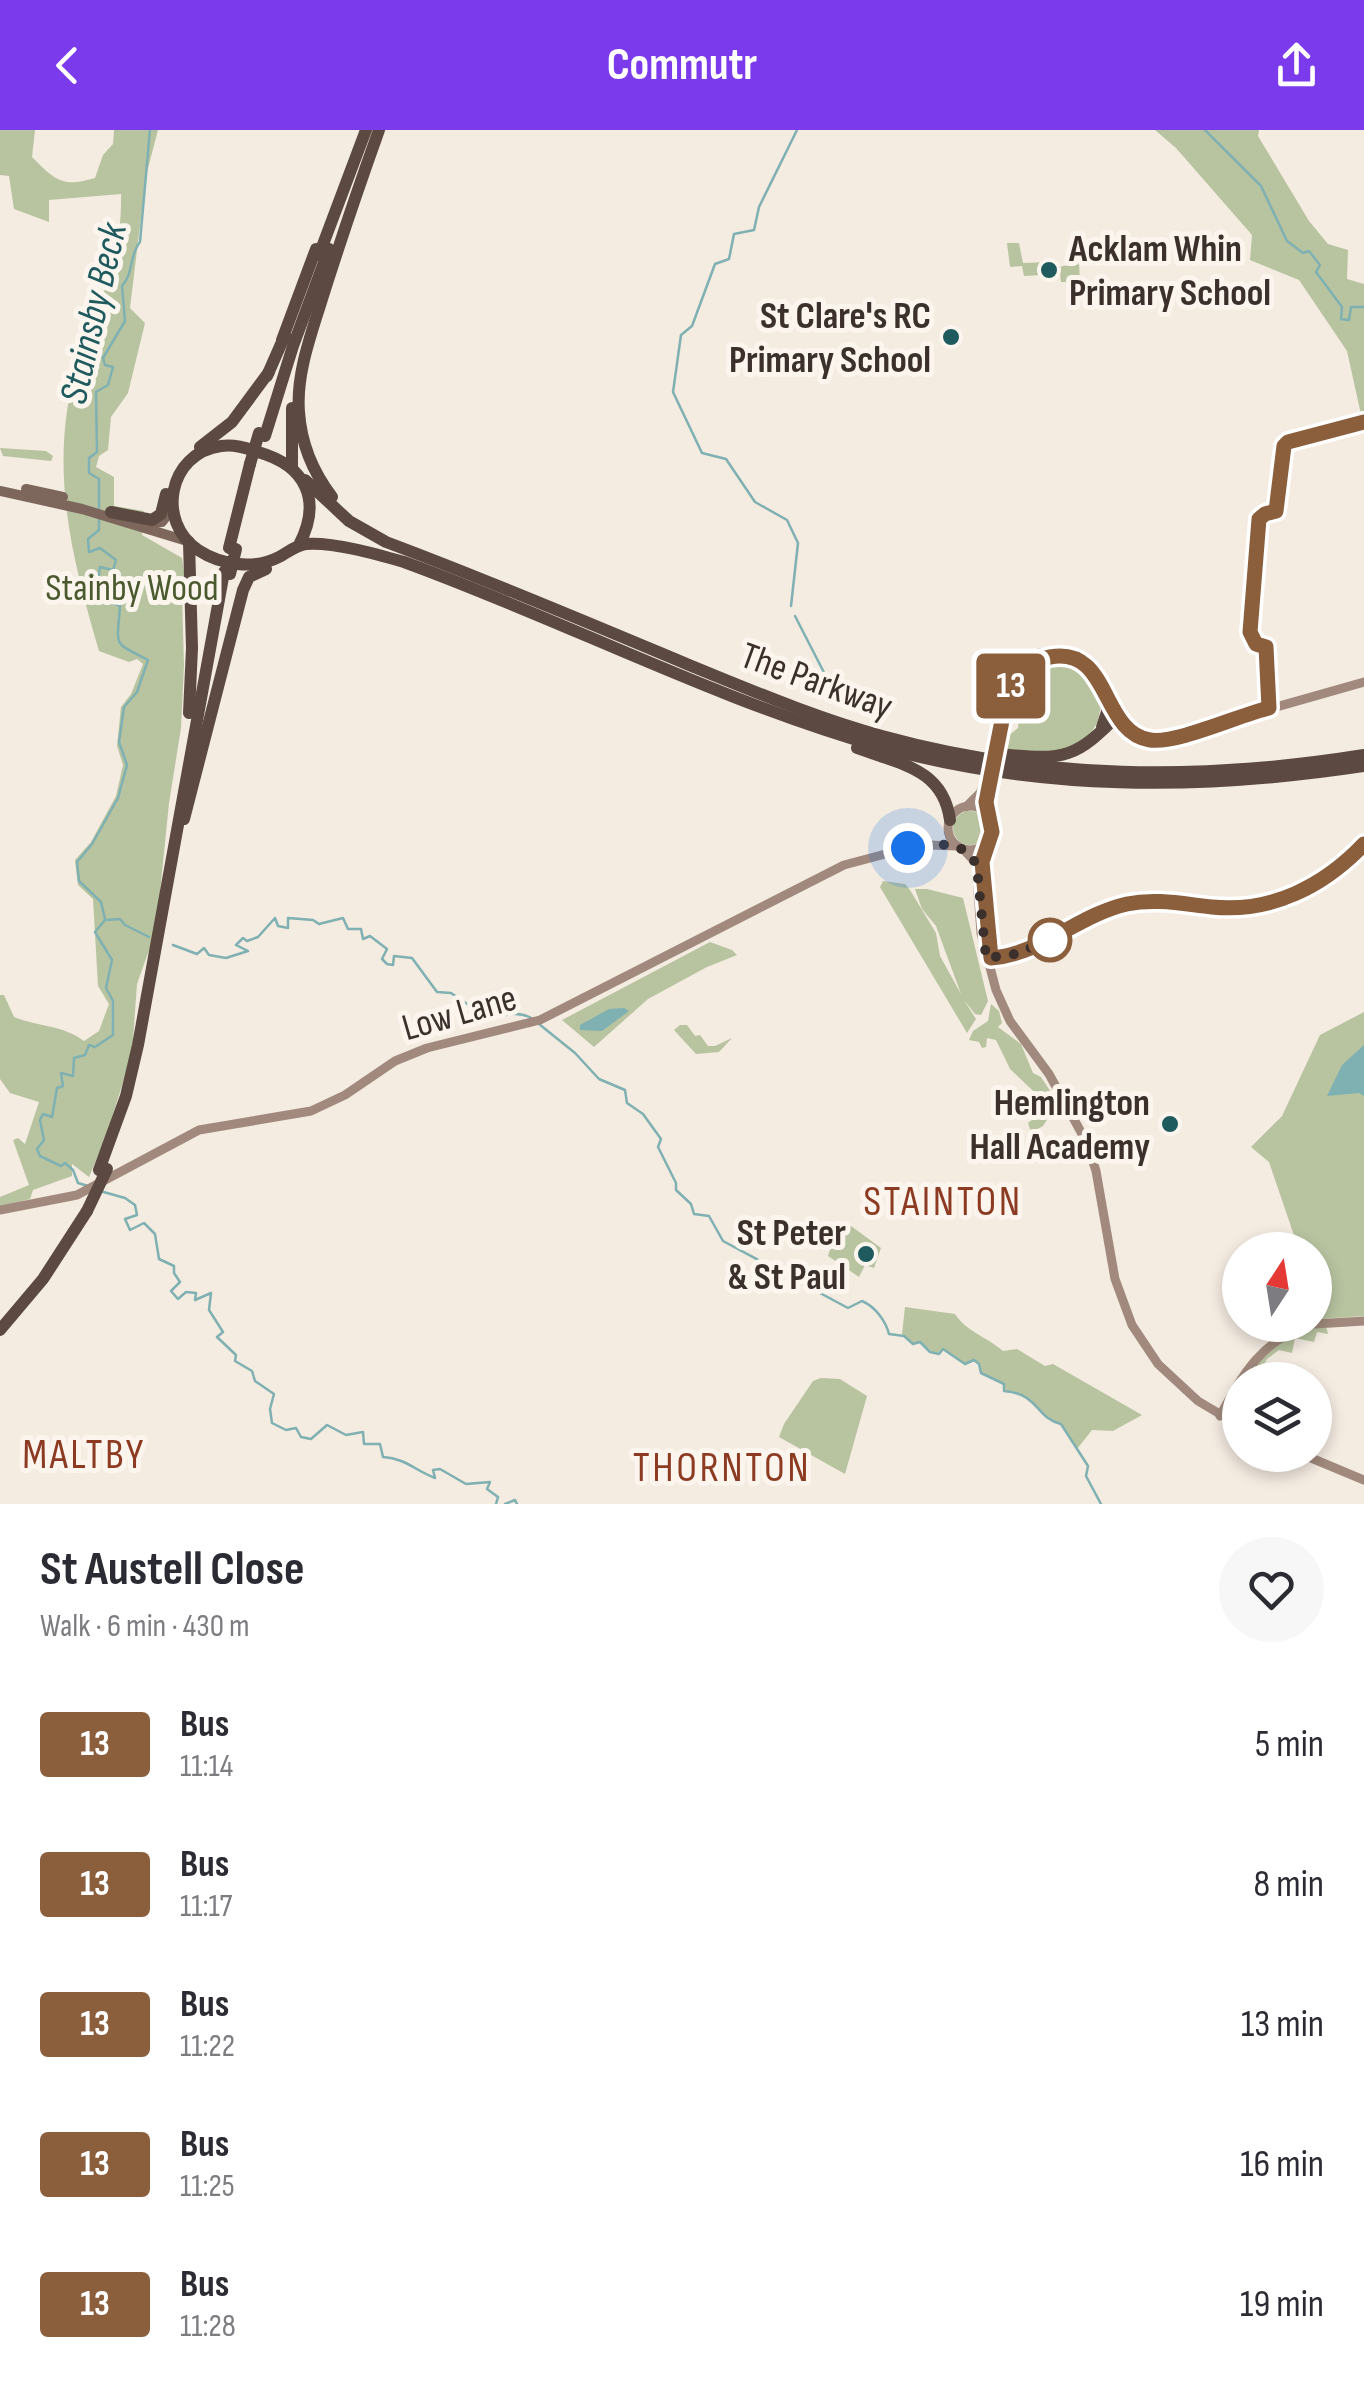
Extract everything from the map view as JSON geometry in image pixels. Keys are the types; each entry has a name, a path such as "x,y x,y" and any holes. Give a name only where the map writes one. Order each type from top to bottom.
{"highway":[{"path":"0,1330 43,1279 104,1174 138,1045 232,548 309,282 365,130"},
{"path":"282,340 365,130"},
{"path":"262,434 377,130"},
{"path":"294,470 294,389 377,130"},
{"path":"181,816 192,648 188,542 172,508 176,479 189,461 239,420 268,372 309,282"},
{"path":"318,315 299,393 301,432 313,467 338,504 364,527 426,557"},
{"path":"110,513 157,518 172,475 182,460 232,422 268,372"},
{"path":"181,816 242,590 253,574 296,549 311,512 306,486 294,470 275,456 232,446 206,450"},
{"name":"The Parkway","path":"294,470 362,530 856,729 986,760 1110,774 1217,773 1364,755"},
{"path":"188,542 220,560 254,566 296,549"},
{"name":"The Parkway","path":"296,549 387,557 825,730 959,766 1046,779 1121,784 1274,779 1364,766"},
{"path":"726,692 930,778 945,794 950,822"},
{"path":"1088,744 1105,721 1106,693"},
{"path":"856,729 945,747 1032,757 1062,756 1088,744 1120,714"},
{"path":"0,1320 83,1211"}],"main road":[{"path":"0,488 154,525 166,518 172,508"},
{"path":"110,513 188,542"},
{"path":"988,958 982,866 992,832 986,802 1006,666 1011,657 1061,651 1087,660 1104,678 1120,714"},
{"path":"1023,656 1032,668"},
{"path":"997,725 1004,698 1017,681 1029,676 1032,668 1046,658 1074,659 1094,673 1138,736 1160,740 1364,682"},
{"path":"1006,673 1017,681"},
{"path":"928,845 939,840 950,822 988,781"},
{"path":"966,807 980,808 990,819"},
{"path":"950,822 950,837 976,862 996,990 1010,1021 1049,1074 1087,1143 1096,1171 1117,1286 1132,1325 1158,1364 1198,1402 1220,1416 1256,1356 1274,1342"},
{"path":"961,848 975,850 988,841"},
{"path":"988,958 1036,947 1087,917 1128,904 1168,901 1215,908 1284,898 1324,879 1364,844"},
{"name":"Low Lane","path":"0,1210 84,1192 104,1174 199,1130 311,1111 332,1103 408,1055 443,1042 535,1022 829,872 879,854 928,845 961,848"},
{"path":"1332,1323 1364,1321"},
{"path":"1332,1467 1364,1480"}],"green space":[{"name":"Stainby Wood","path":"0,130 35,130 32,157 53,176 74,182 95,178 103,155 113,144 114,130 158,130 146,176 130,308 145,323 128,393 111,417 108,450 99,456 96,467 114,477 114,506 144,511 142,535 182,558 186,585 182,594 181,728 159,902 152,942 137,984 132,1054 89,1177 72,1164 72,1176 33,1190 30,1199 0,1207 0,1197 29,1185 13,1140 18,1138 25,1144 39,1102 10,1093 0,1079 0,995 4,995 14,1017 68,1032 84,1041 99,1031 109,1004 98,986 93,899 78,885 75,860 91,842 116,796 123,765 117,746 121,707 143,664 137,659 129,662 99,651 70,532 64,472 68,405 86,364 88,319 102,298 114,259 121,194 49,200 49,222 14,209 9,176 0,175"},
{"path":"1155,130 1259,130 1258,136 1309,221 1328,244 1348,250 1347,279 1364,284 1364,428 1347,351 1299,280 1250,260 1252,235 1176,148"},
{"path":"1007,243 1019,243 1023,263 1047,262 1048,269 1079,263 1080,282 1061,282 1060,274 1024,276 1022,266 1010,267"},
{"path":"0,448 46,451 53,456 51,461 3,456"},
{"path":"1051,660 1070,662 1085,670 1095,683 1100,698 1093,730 1081,743 1063,751 1000,749 1000,735 1008,736 1018,728 1019,718 1006,709 1011,694 1030,681 1038,666"},
{"path":"970,811 982,816 987,828 982,840 970,845 958,840 953,828 958,816"},
{"path":"883,881 905,884 910,890 936,933 940,956 961,994 936,926 922,909 915,889 963,898 988,1001 981,1015 975,1014 964,1000 976,1019 967,1033 880,887"},
{"path":"710,942 737,955 648,999 594,1047 562,1020"},
{"path":"991,1004 999,1011 1002,1023 998,1027 1021,1044 1033,1073 1041,1077 1058,1103 1043,1126 1031,1132 1028,1123 1043,1111 1044,1101 1010,1069 996,1040 987,1038 986,1047 982,1048 979,1042 969,1040 973,1031 988,1021"},
{"path":"1364,1012 1364,1316 1332,1318 1332,1232 1293,1232 1269,1162 1251,1147 1282,1116 1320,1035"},
{"path":"687,1025 708,1046 732,1038 719,1052 696,1054 674,1030"},
{"path":"846,1226 881,1248 874,1268 865,1265 859,1277 828,1256 835,1233"},
{"path":"905,1307 955,1314 1003,1351 1017,1349 1045,1366 1053,1364 1142,1415 1113,1431 1092,1430 1077,1449 1061,1424 1046,1417 1031,1401 1004,1391 1004,1384 981,1373 975,1361 965,1364 943,1350 935,1354 920,1342 913,1344 902,1334"},
{"path":"1282,1342 1294,1342 1292,1353 1279,1350 1265,1362 1257,1362"},
{"path":"840,1379 867,1396 845,1474 779,1437 813,1381"}],"water":[{"path":"609,1009 629,1011 602,1031 580,1030 580,1025"},
{"path":"1364,1045 1364,1096 1327,1096 1342,1065"}],"waterway":[{"name":"Stainsby Beck","path":"99,509 99,479 89,473 89,458 97,452 96,392 108,385 113,367 105,365 103,358 125,321 122,286 140,242 150,130"},
{"path":"791,606 798,543 787,520 755,502 726,459 702,453 673,392 681,335 692,326 715,264 729,259 734,234 754,230 759,207 797,130"},
{"path":"1205,130 1261,186 1287,241 1303,253 1309,251 1320,265 1316,272 1342,307 1341,319 1349,320 1351,307 1364,307"},
{"name":"Stainsby Beck","path":"99,517 99,530 88,539 89,552 100,548 116,560 113,570 100,567 98,580 115,584 106,600 120,606 119,642 148,660 137,692 124,707 119,742 127,765 118,798 77,862 79,881 101,902 105,919"},
{"path":"795,616 833,690 861,709"},
{"path":"173,945 197,954 204,948 209,955 226,958 248,951 236,945 243,938 247,941 258,937 275,918 278,926 288,928 288,918 319,924 343,918 348,929 361,929 363,939 370,936 387,949 382,959 387,964 393,965 394,956 412,958 437,992 451,993 489,1019 517,1014 533,1019"},
{"path":"107,920 120,919 149,937"},
{"path":"88,1186 78,1183 65,1163 61,1166 40,1156 37,1149 44,1140 40,1120 43,1114 52,1117 57,1088 63,1086 61,1073 73,1076 74,1058 85,1055 89,1045 95,1047 113,1035 113,1001 106,988 112,960 95,932 105,920"},
{"path":"539,1024 599,1079 625,1090 627,1103 643,1114 661,1139 658,1147 676,1190 691,1204 694,1214 709,1216 723,1241 848,1308 862,1301 880,1315 889,1334 904,1336 913,1344 920,1342 930,1352 939,1354 943,1349 965,1364 974,1360 981,1373 1004,1384 1004,1391 1031,1401 1046,1417 1061,1424 1088,1466 1086,1476 1101,1504"},
{"path":"100,1191 135,1205 137,1215 125,1219 130,1230 144,1223 155,1234 159,1259 174,1266 180,1282 171,1291 178,1299 186,1292 196,1293 195,1300 211,1293 209,1310 223,1332 217,1337 236,1355 235,1361 252,1371 255,1381 274,1394 272,1423 286,1430 296,1428 301,1437 311,1439 327,1425 346,1435 363,1432 364,1444 380,1444 383,1457 404,1462 435,1478 433,1470 440,1469 466,1484 490,1482 487,1489 498,1497 496,1504"},
{"path":"505,1504 515,1500 517,1504"}],"bus line":[{"name":"13","path":"1364,422 1288,442 1284,446 1276,511 1259,519 1250,632 1256,644 1266,647 1269,708 1170,738 1148,740 1126,727 1101,682 1074,659 1053,656 1040,660 1026,679 1008,690 986,802 992,832 982,862 991,958 1036,947 1087,917 1128,904 1168,901 1215,908 1256,905 1304,892 1344,865 1364,844"}],"place":[{"name":"Acklam Whin Primary School","path":"1049,270"},
{"name":"St Clare's RC Primary School","path":"951,337"},
{"name":"Hemlington Hall Academy","path":"1170,1124"},
{"name":"St Peter & St Paul","path":"866,1254"}],"district":[{"name":"STAINTON","path":"943,1200"},
{"name":"MALTBY","path":"84,1453"},
{"name":"THORNTON","path":"722,1466"}],"route":[{"path":"908,848 958,846 972,856 977,868 986,958 1015,954 1050,940"}]}
